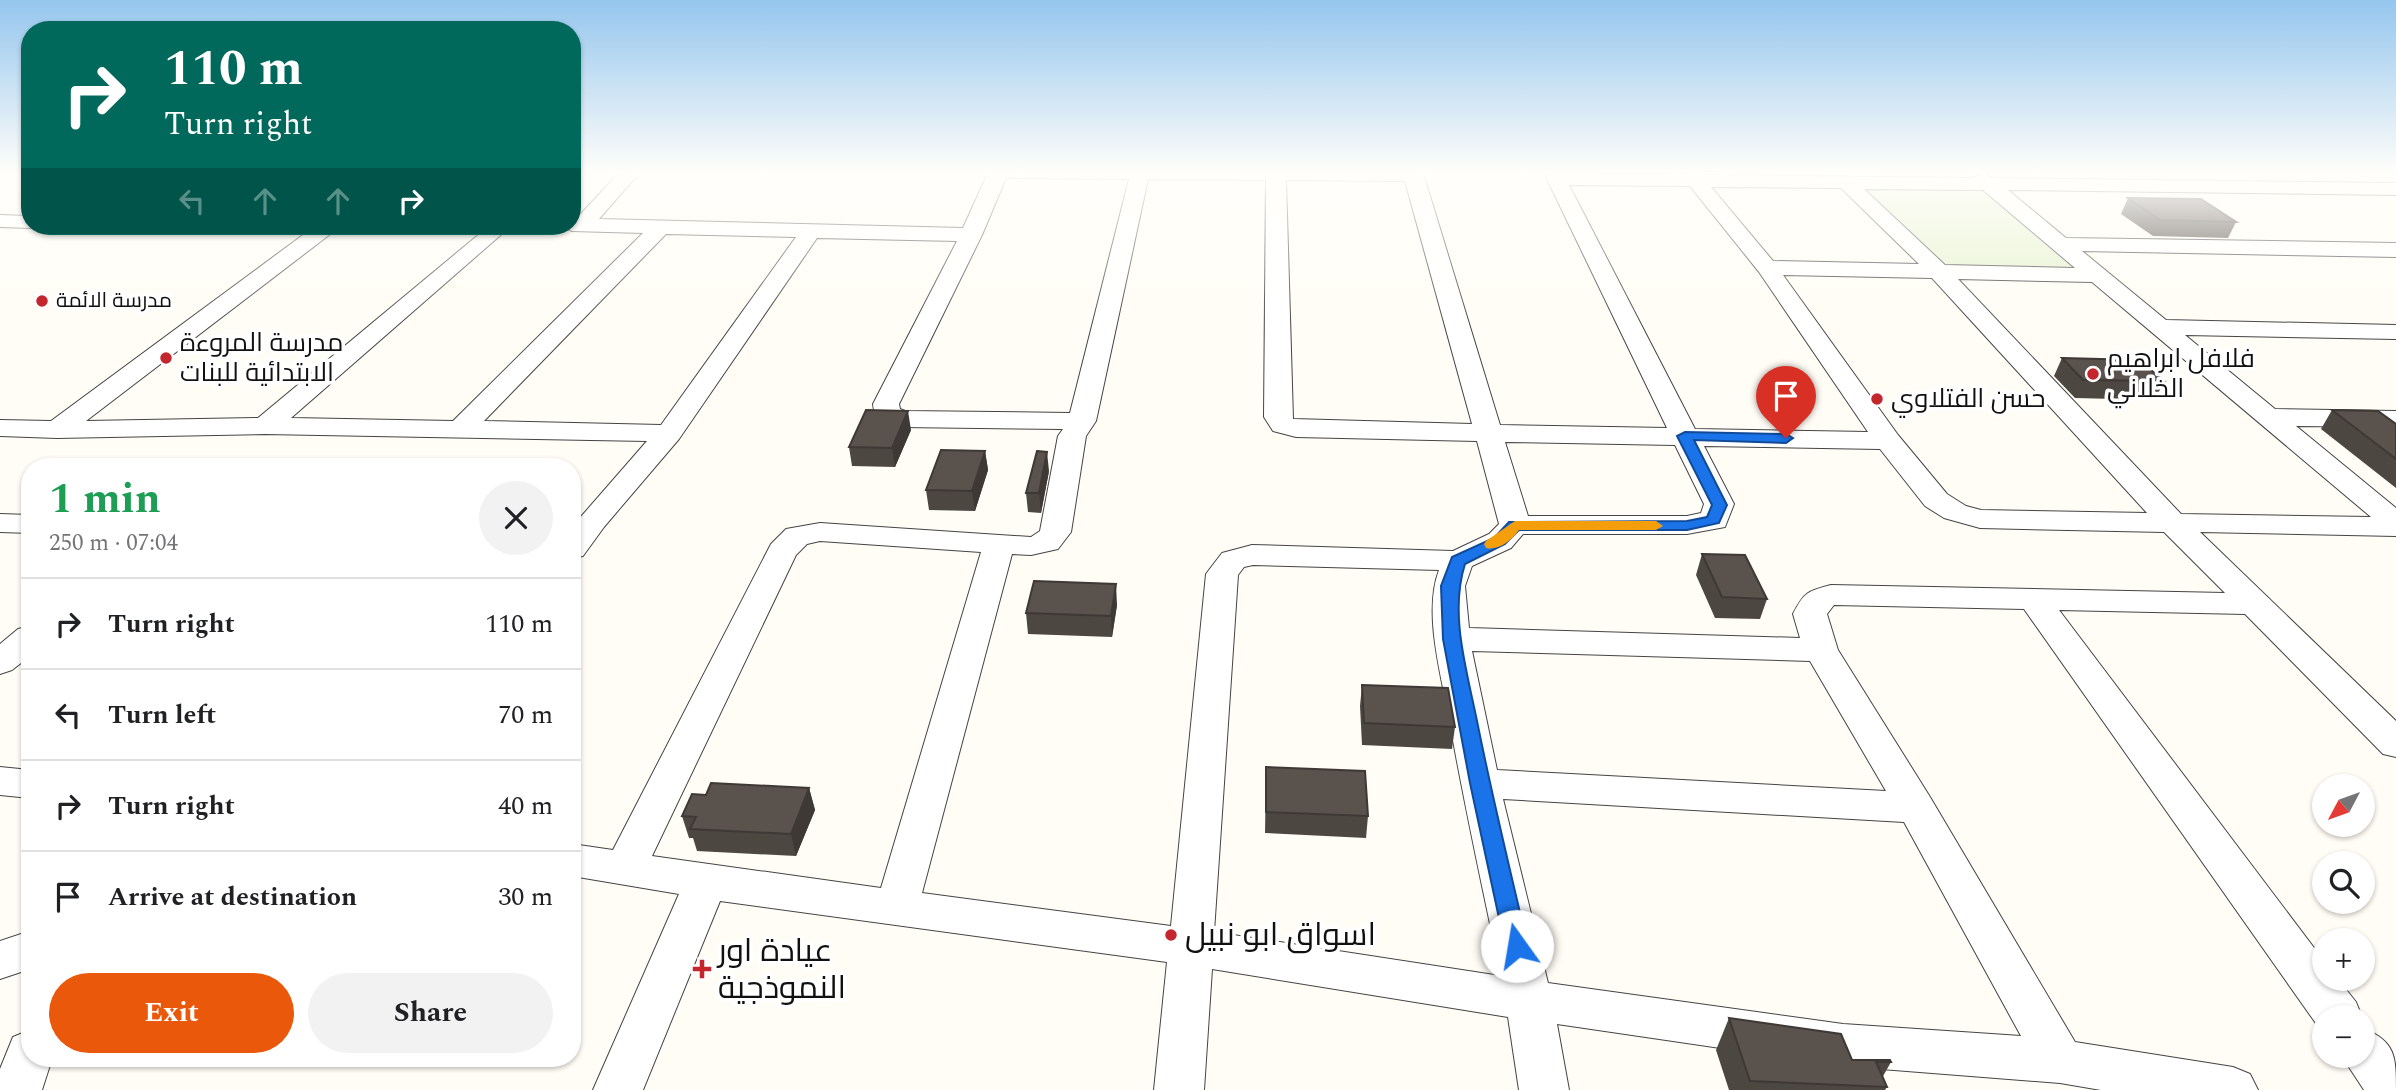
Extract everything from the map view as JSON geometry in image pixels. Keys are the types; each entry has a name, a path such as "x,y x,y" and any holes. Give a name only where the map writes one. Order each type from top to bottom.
{"street":[{"path":"976,224 886,404 887,414 900,419 1082,421"},
{"path":"625,868 782,551 797,536 820,532 1031,546 1047,542 1055,532 1072,436 1082,421 1128,224"},
{"path":"1276,224 1278,417 1283,425 1296,429 1888,441"},
{"path":"1428,224 1515,525"},
{"path":"1179,1090 1222,574 1233,561 1252,555 1458,561 1500,541 1515,525 1687,526 1714,520 1719,505 1578,224"},
{"path":"1731,224 1767,268 1888,441 1936,500 1955,512 1980,519 2396,525"},
{"path":"1889,224 1940,272 2173,523 2396,744"},
{"path":"2037,224 2396,525"},
{"path":"581,225 971,235"},
{"path":"460,430 659,229"},
{"path":"583,519 670,433 811,231"},
{"path":"57,430 316,235"},
{"path":"265,426 490,235"},
{"path":"2062,244 2396,250"},
{"path":"1767,268 2095,275"},
{"path":"2161,327 2396,332"},
{"path":"2269,417 2396,419"},
{"path":"0,428 57,430 265,426 670,433"},
{"path":"0,523 21,524"},
{"path":"897,906 999,545"},
{"path":"1458,561 1449,586 1452,639 1480,783 1529,1000 1544,1090"},
{"path":"2060,1061 1916,808 1821,650 1810,614 1817,600 1831,596 2255,604"},
{"path":"2035,601 2330,1005"},
{"path":"1452,639 1821,650"},
{"path":"0,662 21,644"},
{"path":"0,781 21,783"},
{"path":"1480,783 1916,808"},
{"path":"581,861 706,882 1192,947 1529,1000 1843,1045 2060,1061 2234,1090"},
{"path":"618,1090 706,882"},
{"path":"0,960 21,953"},
{"path":"1843,1045 1861,1090"},
{"path":"2375,1066 2393,1090"},
{"path":"17,1090 25,1067"}],"green space":[{"path":"1889,224 2035,224 2095,275 1939,272"}],"building":[{"path":"2062,358 2139,360 2164,381 2083,380"},
{"path":"866,410 908,411 892,448 849,447"},
{"path":"2332,410 2378,411 2396,424 2396,459"},
{"path":"941,450 985,451 972,491 926,490"},
{"path":"1037,451 1047,452 1039,493 1026,493"},
{"path":"1702,554 1745,555 1767,599 1722,597"},
{"path":"1034,581 1116,584 1111,616 1026,613"},
{"path":"1362,685 1448,688 1455,727 1364,723"},
{"path":"1266,767 1365,771 1368,816 1266,812"},
{"path":"711,783 809,788 791,834 690,829 696,817 682,816 692,794 706,795"},
{"path":"1729,1018 1841,1034 1852,1060 1890,1060 1891,1062 1876,1062 1887,1087 1750,1081"}],"slow traffic":[{"path":"1492,544 1500,541 1515,525 1656,526"}],"place":[{"name":"مدرسة الائمة","path":"42,301"},
{"name":"مدرسة المروءة الابتدائية للبنات","path":"166,358"},
{"name":"فلافل ابراهيم الخلاني","path":"2093,374"},
{"name":"حسن الفتلاوي","path":"1877,399"},
{"name":"اسواق ابو نبيل","path":"1171,935"},
{"name":"عيادة اور النموذجية","path":"702,969"}],"route":[{"path":"1517,946 1480,783 1452,639 1449,586 1458,561 1500,541 1515,525 1687,526 1714,520 1719,505 1685,436 1786,438"}]}
